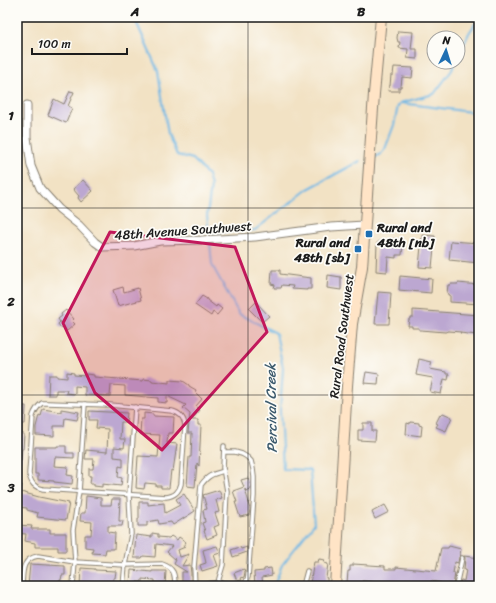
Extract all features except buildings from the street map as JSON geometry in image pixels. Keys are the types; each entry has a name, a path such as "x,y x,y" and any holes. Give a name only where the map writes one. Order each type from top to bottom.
{"street":[{"name":"Rural Road Southwest","path":"335,586 352,324 362,267 364,224 381,17"},
{"name":"48th Avenue Southwest","path":"27,105 27,137 31,166 40,188 59,209 79,225 95,242 102,247 134,246 160,241 255,237 364,224"}],"lane":[{"path":"48,403 135,407 177,412 184,420 185,426 182,477 180,489 176,494 166,497 43,489 37,488 30,480 29,474 33,416 34,411 38,406 48,403"},
{"path":"73,586 75,562 73,530 79,491 85,404"},
{"path":"123,586 125,565 131,534 129,495 135,407"},
{"path":"218,582 223,565 227,491 224,472 224,446"},
{"path":"224,452 235,452 246,456 251,462 253,469 254,496 248,577 244,586"},
{"path":"195,586 194,567 201,485 210,475 224,472"},
{"path":"22,586 24,564 32,557 38,556 75,562 125,565 162,564 172,569 175,586"},
{"path":"456,586 462,558"},
{"path":"303,586 307,571"},
{"path":"203,586 218,582 234,586"}],"highlighted area":[{"path":"110,232 235,247 267,332 162,450 95,393 63,323"}],"waterway":[{"name":"Percival Creek","path":"134,17 158,71 168,134 177,155 193,159 208,175 211,186 207,216 209,233 255,230 308,189 360,161"},
{"path":"466,40 479,18"},
{"path":"373,158 381,154 385,149 400,103 434,94 452,70"},
{"path":"401,103 479,113"},
{"name":"Percival Creek","path":"210,243 212,265 239,314 276,333 283,368 280,411 283,469 310,470 314,524 282,565 274,586"}],"place":[{"name":"Rural and 48th [nb]","path":"369,234"},
{"name":"Rural and 48th [sb]","path":"358,249"}]}
